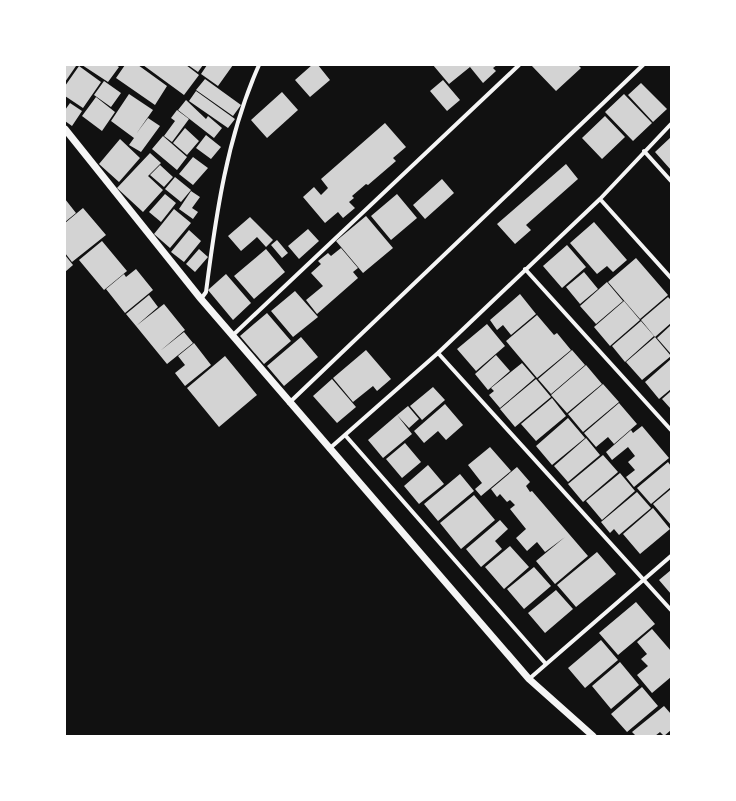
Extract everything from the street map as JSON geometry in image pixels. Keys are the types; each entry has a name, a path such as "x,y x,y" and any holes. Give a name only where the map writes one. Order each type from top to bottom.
{"street":[{"path":"201,299 206,292 217,208 230,147 259,65"},
{"path":"232,336 519,65"},
{"path":"289,403 643,65"},
{"path":"329,449 438,353 600,199 671,124"},
{"path":"65,129 232,336 529,679 593,736"},
{"path":"644,151 671,181"},
{"path":"600,199 671,278"},
{"path":"526,269 671,430"},
{"path":"438,353 671,610"},
{"path":"344,435 546,664"},
{"path":"529,679 671,556"}],"building":[{"path":"65,65 76,66 65,82"},
{"path":"82,65 116,65 119,67 108,82"},
{"path":"125,65 138,65 167,86 155,105 116,78"},
{"path":"143,65 186,65 199,75 184,95"},
{"path":"188,65 203,65 198,72"},
{"path":"207,65 233,65 218,86 201,74"},
{"path":"312,65 318,65 330,80 310,97 295,80"},
{"path":"433,65 497,65 493,68 496,71 483,83 470,67 449,84"},
{"path":"531,65 578,65 581,68 556,91"},
{"path":"79,66 101,82 83,108 65,96 65,86"},
{"path":"205,79 241,105 233,116 196,90"},
{"path":"443,80 460,100 447,111 430,91"},
{"path":"104,81 121,93 111,107 94,95"},
{"path":"641,83 667,109 653,122 628,95"},
{"path":"196,91 235,119 228,128 189,101"},
{"path":"282,92 298,110 267,138 251,120"},
{"path":"129,94 153,110 136,134 148,118 160,126 141,152 129,145 134,138 111,121"},
{"path":"624,94 652,123 633,141 605,112"},
{"path":"96,97 115,112 102,131 82,116"},
{"path":"186,100 206,119 208,116 222,128 214,138 178,110"},
{"path":"70,103 82,111 72,126 65,121 65,110"},
{"path":"177,110 189,119 172,142 164,136 175,121 171,118"},
{"path":"605,116 625,137 602,159 582,138"},
{"path":"385,123 406,147 393,158 396,161 368,185 366,184 352,196 354,198 349,202 355,208 343,218 338,212 325,223 303,197 314,187 321,195 328,188 321,179"},
{"path":"185,128 199,141 187,155 173,143"},
{"path":"206,135 221,147 211,159 196,148"},
{"path":"163,136 187,157 177,170 152,149"},
{"path":"671,137 671,170 655,152"},
{"path":"120,139 140,158 119,182 99,164"},
{"path":"150,153 161,163 148,176 163,190 143,212 117,188"},
{"path":"193,157 208,168 193,185 179,174"},
{"path":"566,164 578,179 526,225 531,230 515,244 497,224"},
{"path":"160,165 173,177 164,187 150,175"},
{"path":"175,177 191,190 181,202 165,189"},
{"path":"442,179 454,193 425,219 413,205"},
{"path":"191,191 200,197 192,208 198,212 193,219 179,209"},
{"path":"165,194 176,203 161,222 149,212"},
{"path":"397,194 417,218 391,240 371,216"},
{"path":"65,199 76,213 65,222"},
{"path":"83,208 106,235 72,262 65,253 65,223"},
{"path":"174,209 191,223 170,248 154,234"},
{"path":"366,216 393,248 363,273 336,241"},
{"path":"250,217 273,240 266,247 257,237 241,251 228,236"},
{"path":"594,222 627,260 613,272 607,266 597,274 570,243"},
{"path":"308,229 319,241 299,259 288,246"},
{"path":"189,230 201,241 184,262 171,252"},
{"path":"277,240 288,253 282,258 271,245"},
{"path":"102,241 127,271 104,290 79,260"},
{"path":"567,245 586,267 562,288 543,266"},
{"path":"341,248 358,268 353,272 358,278 317,314 306,300 323,286 311,273 321,264 318,261 328,253 331,256"},
{"path":"199,249 208,257 195,272 186,264"},
{"path":"266,249 285,272 254,299 234,276"},
{"path":"65,255 73,265 65,272"},
{"path":"636,258 668,295 640,319 608,282"},
{"path":"136,269 153,290 125,313 106,289 124,274 126,277"},
{"path":"584,272 598,289 580,304 566,287"},
{"path":"226,274 251,303 233,320 208,290"},
{"path":"607,282 623,301 596,324 580,306"},
{"path":"295,291 318,317 293,337 271,311"},
{"path":"520,294 536,314 511,335 503,325 497,330 490,320"},
{"path":"149,295 158,307 136,326 126,314"},
{"path":"668,297 671,300 671,323 655,337 641,320"},
{"path":"624,301 640,320 610,346 594,327"},
{"path":"164,304 185,330 160,351 184,332 193,343 167,364 136,326"},
{"path":"267,313 291,341 264,364 240,336"},
{"path":"537,315 554,335 557,333 571,350 537,378 506,341"},
{"path":"641,321 654,336 625,362 612,346"},
{"path":"487,324 505,346 476,371 457,349"},
{"path":"671,325 671,354 657,338"},
{"path":"301,337 318,357 284,386 267,366"},
{"path":"655,337 671,356 642,380 626,362"},
{"path":"194,343 211,365 185,386 175,373 185,365 178,356"},
{"path":"366,350 391,379 377,391 373,386 353,402 333,378"},
{"path":"572,350 585,365 551,394 538,379"},
{"path":"496,355 510,371 488,390 475,374"},
{"path":"225,356 257,395 219,427 187,388"},
{"path":"671,359 671,389 659,399 645,382"},
{"path":"522,363 535,378 500,408 489,395 494,391 491,388"},
{"path":"586,365 602,384 567,413 551,395"},
{"path":"332,379 356,407 337,423 313,396"},
{"path":"536,379 551,397 515,427 500,409"},
{"path":"603,384 619,402 583,432 568,414"},
{"path":"433,387 445,400 422,420 410,406"},
{"path":"671,391 671,409 662,399"},
{"path":"552,398 566,416 536,441 521,424"},
{"path":"619,403 637,424 614,444 608,437 596,447 584,433"},
{"path":"445,404 463,425 446,440 438,431 424,443 414,431"},
{"path":"408,406 419,419 409,428 397,415"},
{"path":"397,415 412,434 383,458 368,440"},
{"path":"568,418 585,438 552,465 536,446"},
{"path":"642,426 669,458 634,487 626,477 635,470 628,462 635,456 628,447 612,460 606,452 631,430 633,433"},
{"path":"586,438 600,455 568,482 554,466"},
{"path":"405,443 421,462 402,478 386,459"},
{"path":"490,447 511,471 481,496 475,489 482,483 468,465"},
{"path":"603,455 618,472 583,502 568,484"},
{"path":"668,462 671,466 671,487 651,504 637,488"},
{"path":"428,465 444,484 419,504 404,486"},
{"path":"517,467 530,482 526,486 530,492 532,491 588,556 555,584 536,561 565,537 545,552 537,542 527,551 516,538 526,529 510,509 515,505 510,500 507,502 500,494 497,497 491,489"},
{"path":"620,473 635,491 602,520 586,501"},
{"path":"460,474 474,491 438,521 424,504"},
{"path":"671,489 671,525 653,504"},
{"path":"637,492 651,508 619,535 614,529 610,533 601,522"},
{"path":"474,495 495,520 461,549 440,523"},
{"path":"653,508 670,529 640,554 623,534"},
{"path":"500,520 508,529 495,541 502,549 481,567 466,549"},
{"path":"510,546 529,567 504,589 485,567"},
{"path":"597,552 616,574 576,607 557,585"},
{"path":"534,567 551,586 524,609 507,589"},
{"path":"671,570 671,594 659,580"},
{"path":"556,590 573,609 545,633 528,613"},
{"path":"636,602 655,624 618,655 599,633"},
{"path":"652,629 671,651 671,677 652,693 637,675 648,666 641,659 647,654 637,642"},
{"path":"601,640 618,660 585,688 568,668"},
{"path":"620,662 639,685 611,709 592,686"},
{"path":"642,687 658,706 627,732 611,714"},
{"path":"664,706 671,714 671,730 664,736 660,732 655,736 636,736 632,732"}]}
